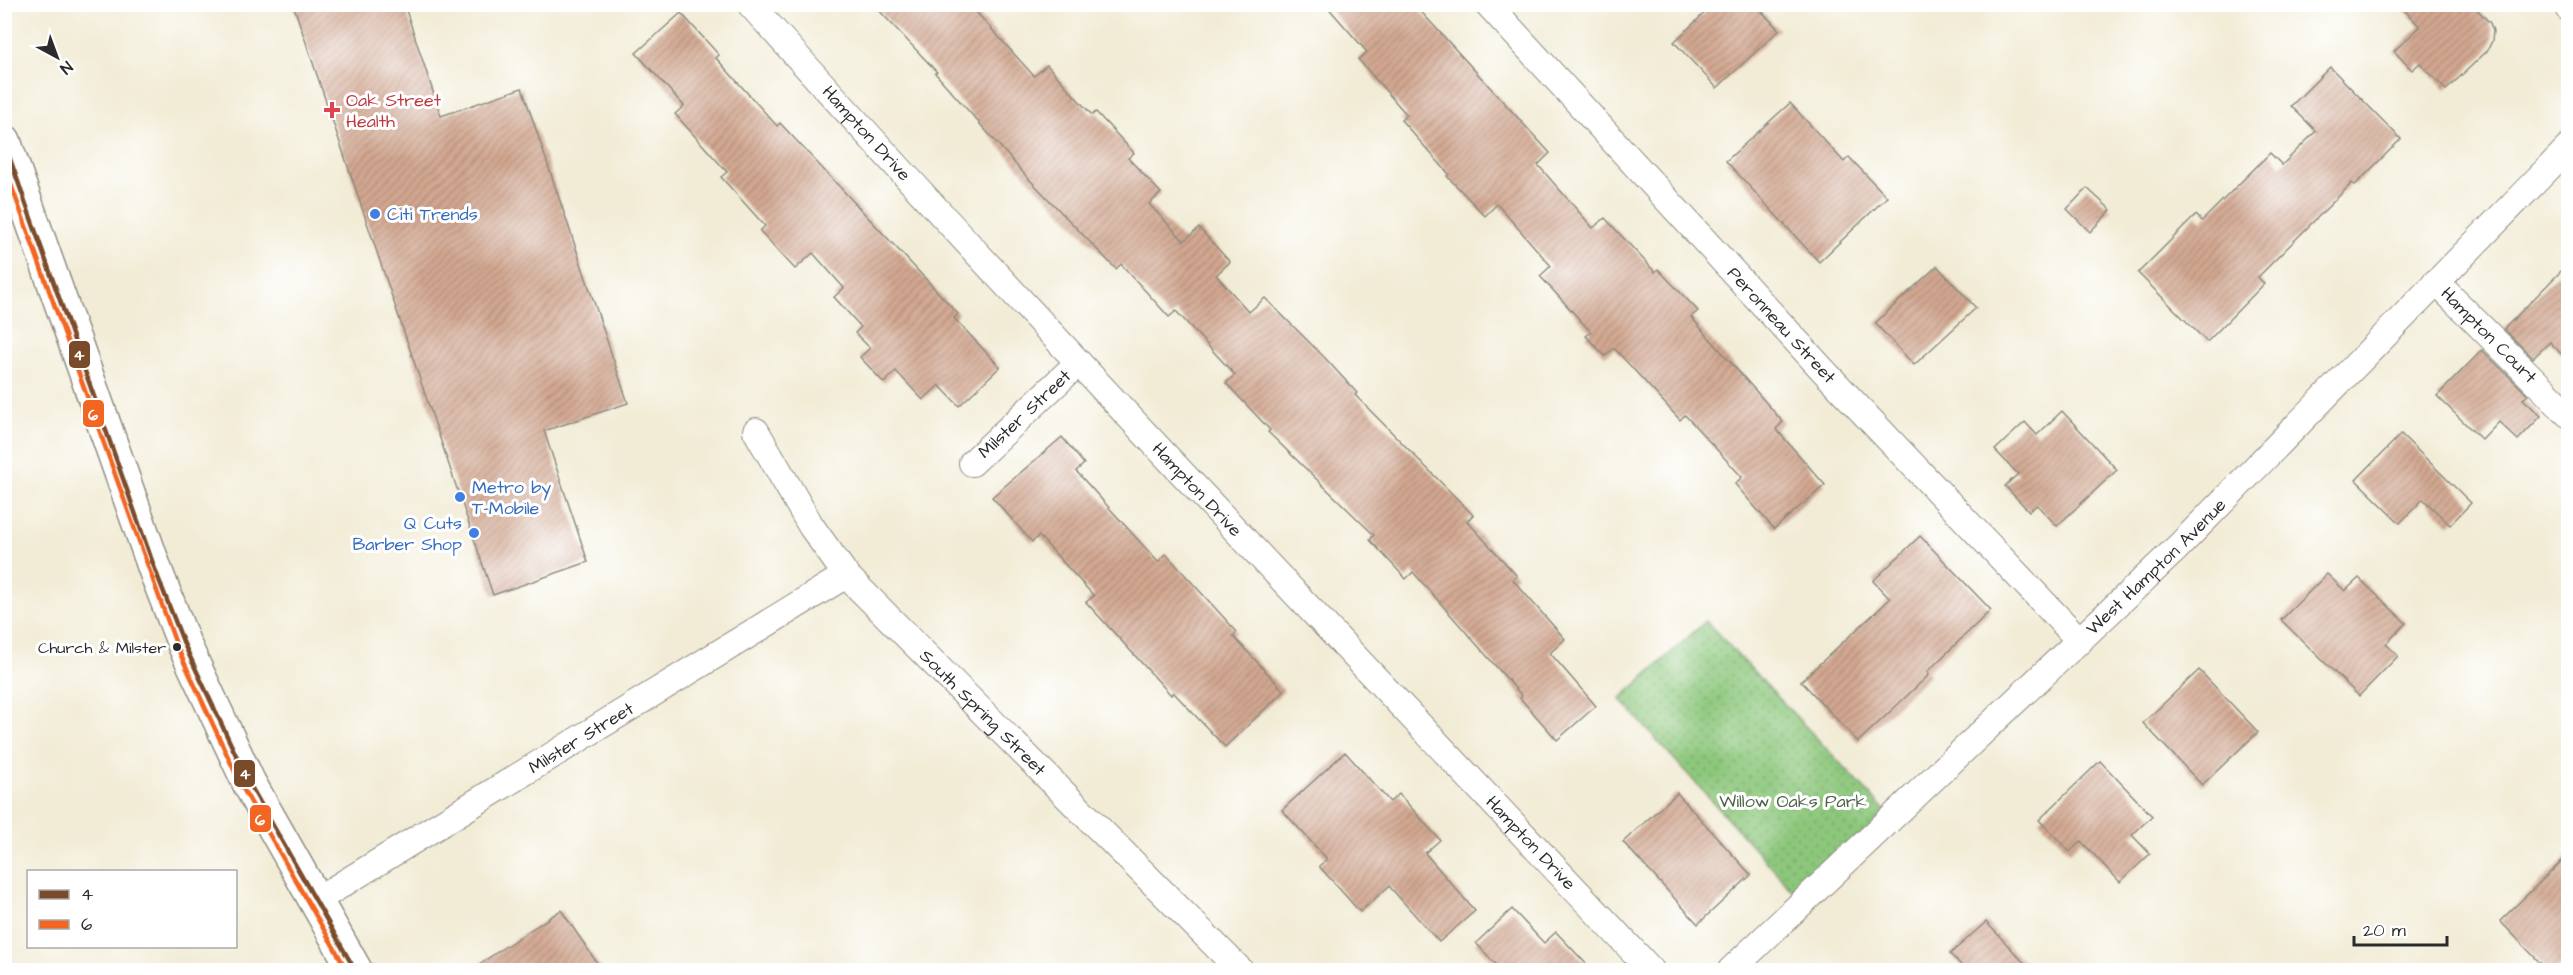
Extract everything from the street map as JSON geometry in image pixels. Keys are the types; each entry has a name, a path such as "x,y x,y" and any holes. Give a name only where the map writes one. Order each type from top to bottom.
{"main road":[{"path":"4,141 156,572 184,644 249,783 355,970"}],"street":[{"name":"Hampton Drive","path":"750,4 1077,364 1650,970"},
{"name":"Peronneau Street","path":"1488,4 1821,368 2080,641"},
{"path":"2566,4 2568,8"},
{"name":"West Hampton Avenue","path":"1731,970 2178,547 2568,148"},
{"name":"Hampton Court","path":"2436,282 2568,414"},
{"name":"Milster Street","path":"972,463 1077,364"},
{"name":"South Spring Street","path":"756,431 811,526 846,575 1240,970"},
{"name":"Milster Street","path":"315,901 846,575"}],"green space":[{"name":"Willow Oaks Park","path":"1706,621 1892,818 1803,902 1620,699"}],"building":[{"path":"293,4 404,4 441,116 522,88 628,403 544,431 588,562 493,595"},
{"path":"873,4 969,4 1034,76 1047,65 1092,115 1096,112 1134,153 1128,158 1161,193 1149,204 1184,241 1199,228 1230,262 1216,275 1249,312 1265,298 1325,358 1357,393 1355,395 1473,515 1467,521 1517,576 1513,580 1565,639 1550,653 1596,706 1557,740 1520,698 1522,696 1413,572 1406,579 1370,540 1374,535 1268,432 1270,430 1226,383 1235,375 1176,311 1169,317 1121,264 1116,269 1026,176 935,73 937,72"},
{"path":"1325,4 1414,4 1550,153 1538,165 1593,228 1605,218 1655,272 1658,269 1698,311 1691,317 1783,422 1776,429 1825,485 1774,529 1735,484 1742,477 1685,415 1680,420 1614,348 1605,356 1586,336 1591,332 1540,276 1551,266 1497,204 1485,216 1447,176 1449,174 1401,120 1407,115 1358,59 1367,52"},
{"path":"1714,4 1755,4 1779,30 1717,88 1674,42"},
{"path":"2399,4 2472,4 2490,23 2493,31 2492,41 2487,51 2446,90 2420,63 2412,70 2394,51 2420,27"},
{"path":"681,13 719,55 716,58 777,126 780,123 935,289 958,314 954,318 1000,367 959,406 939,385 923,400 896,371 884,383 860,357 870,348 855,333 861,327 834,297 844,288 813,253 795,269 760,231 765,226 721,177 727,172 675,114 684,106 636,53"},
{"path":"2330,67 2401,139 2355,185 2352,183 2258,277 2264,284 2207,342 2138,273 2196,215 2202,221 2270,153 2282,165 2316,131 2291,106"},
{"path":"1790,103 1844,162 1849,157 1887,197 1819,262 1726,161"},
{"path":"2087,188 2111,210 2090,232 2067,209"},
{"path":"2568,264 2568,361 2550,342 2533,358 2504,329"},
{"path":"1937,266 1976,308 1914,365 1875,323"},
{"path":"2482,350 2528,395 2523,399 2541,416 2518,440 2499,422 2482,440 2437,396"},
{"path":"2062,411 2117,470 2057,526 2037,505 2029,511 2005,486 2018,474 1995,450 2025,422 2037,435"},
{"path":"2401,434 2471,503 2450,525 2423,499 2400,523 2356,480"},
{"path":"1062,437 1084,464 1076,471 1158,562 1166,554 1237,632 1233,636 1284,691 1225,747 1173,692 1171,695 1086,602 1094,596 1039,536 1032,542 992,497"},
{"path":"1920,536 1991,610 1927,672 1929,675 1858,742 1801,681 1890,599 1873,581"},
{"path":"2327,574 2345,591 2359,578 2406,623 2386,644 2398,656 2359,696 2281,620"},
{"path":"2199,670 2258,732 2202,785 2143,723"},
{"path":"1345,752 1390,802 1399,794 1440,840 1425,853 1475,911 1439,942 1389,886 1360,912 1319,866 1327,859 1282,810"},
{"path":"2100,761 2152,816 2132,835 2150,854 2120,882 2081,841 2070,852 2039,820"},
{"path":"1677,793 1751,875 1698,924 1623,842"},
{"path":"2568,855 2568,959 2556,970 2547,970 2500,921"},
{"path":"1512,909 1544,943 1556,932 1592,970 1501,970 1476,943"},
{"path":"561,910 602,970 471,970 506,946"},
{"path":"1986,922 2031,970 1966,970 1950,954"}],"transit line":[{"name":"4","path":"4,142 156,572 184,644 249,783 355,970"},
{"name":"6","path":"4,165 177,647 242,787 347,970"}],"place":[{"name":"Oak Street Health","path":"332,110"},
{"name":"Citi Trends","path":"375,214"},
{"name":"Metro by T-Mobile","path":"460,497"},
{"name":"Q Cuts Barber Shop","path":"474,533"},
{"name":"Church & Milster","path":"177,647"}]}
